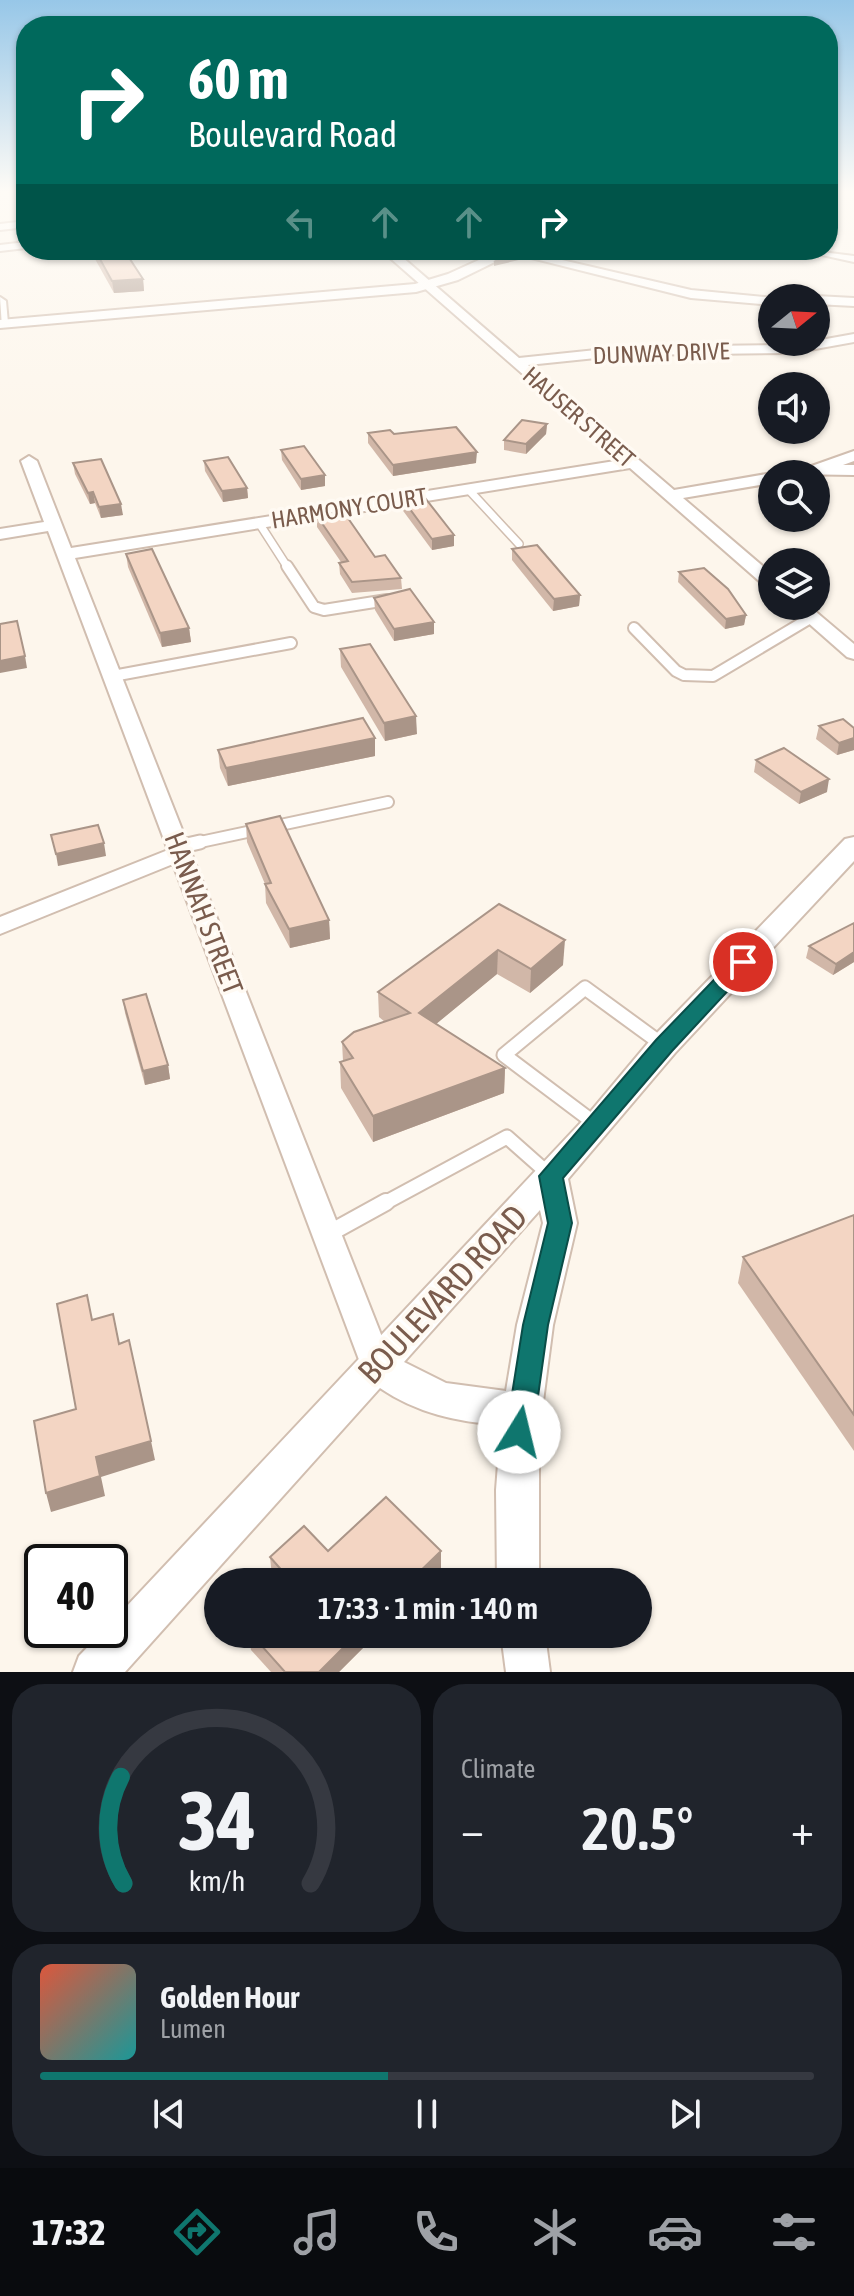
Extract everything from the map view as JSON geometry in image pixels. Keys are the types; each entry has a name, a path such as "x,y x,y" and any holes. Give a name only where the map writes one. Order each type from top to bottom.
{"street":[{"name":"HAUSER STREET","path":"408,269 758,571"},
{"path":"0,301 1,324 427,286 467,269"},
{"name":"DUNWAY DRIVE","path":"586,269 691,294 758,300"},
{"path":"830,301 854,302"},
{"name":"DUNWAY DRIVE","path":"516,362 625,351 793,349 854,338"},
{"path":"830,466 854,455"},
{"name":"HANNAH STREET","path":"29,461 377,1365"},
{"name":"HARMONY COURT","path":"66,554 632,463"},
{"path":"830,470 854,470"},
{"path":"669,496 758,480"},
{"path":"0,534 55,525"},
{"path":"815,620 854,653"},
{"path":"0,926 179,850"},
{"name":"BOULEVARD ROAD","path":"95,1672 597,1126 664,1045 850,857"},
{"path":"518,1568 516,1490 523,1409 535,1325 560,1223 551,1176"},
{"path":"377,1365 409,1389 457,1406 523,1409"},
{"path":"525,1648 528,1672"}],"lane":[{"path":"468,489 519,544"},
{"path":"259,523 314,607 324,610 403,597"},
{"path":"634,628 676,671 684,675 713,676 794,620"},
{"path":"113,676 291,643"},
{"path":"179,850 388,802"},
{"path":"597,1126 504,1055 585,988 664,1045"},
{"path":"327,1234 507,1137 551,1176"}],"building":[{"path":"105,269 136,269 143,279 112,281"},
{"path":"522,420 547,424 526,444 504,440"},
{"path":"456,427 477,452 393,465 368,433 390,430 394,434"},
{"path":"304,446 325,475 301,479 281,450"},
{"path":"228,457 247,488 222,491 204,461"},
{"path":"101,459 121,504 99,507 93,492 88,493 73,463"},
{"path":"422,494 454,535 432,539 401,497"},
{"path":"343,511 375,557 385,555 401,578 352,582 339,563 348,561 317,516"},
{"path":"537,545 580,595 554,599 512,549"},
{"path":"152,549 189,628 160,633 126,554"},
{"path":"704,568 728,589 746,615 726,619 679,572"},
{"path":"410,589 434,622 394,629 374,598"},
{"path":"17,621 25,656 0,661 0,624"},
{"path":"370,644 416,716 384,723 340,649"},
{"path":"363,718 375,738 226,768 218,750"},
{"path":"843,719 854,728 854,738 839,743 819,726"},
{"path":"784,748 829,779 801,792 756,760"},
{"path":"280,816 329,920 289,929 265,884 271,883 246,824"},
{"path":"98,825 104,843 56,854 51,835"},
{"path":"499,904 565,940 531,969 498,950 419,1013 505,1068 373,1116 340,1062 353,1058 342,1042 354,1032 410,1013 378,992"},
{"path":"854,923 854,952 836,964 809,946"},
{"path":"146,994 168,1065 143,1071 123,1000"},
{"path":"854,1215 854,1415 743,1257"},
{"path":"87,1295 92,1320 113,1314 119,1344 129,1340 151,1441 96,1457 100,1476 46,1493 34,1421 76,1409 57,1304"},
{"path":"386,1497 441,1551 423,1568 280,1568 270,1557 304,1526 328,1551"},
{"path":"264,1648 343,1648 319,1672 285,1672"}],"route":[{"path":"519,1432 535,1325 560,1223 551,1176 664,1045 743,962"}]}
